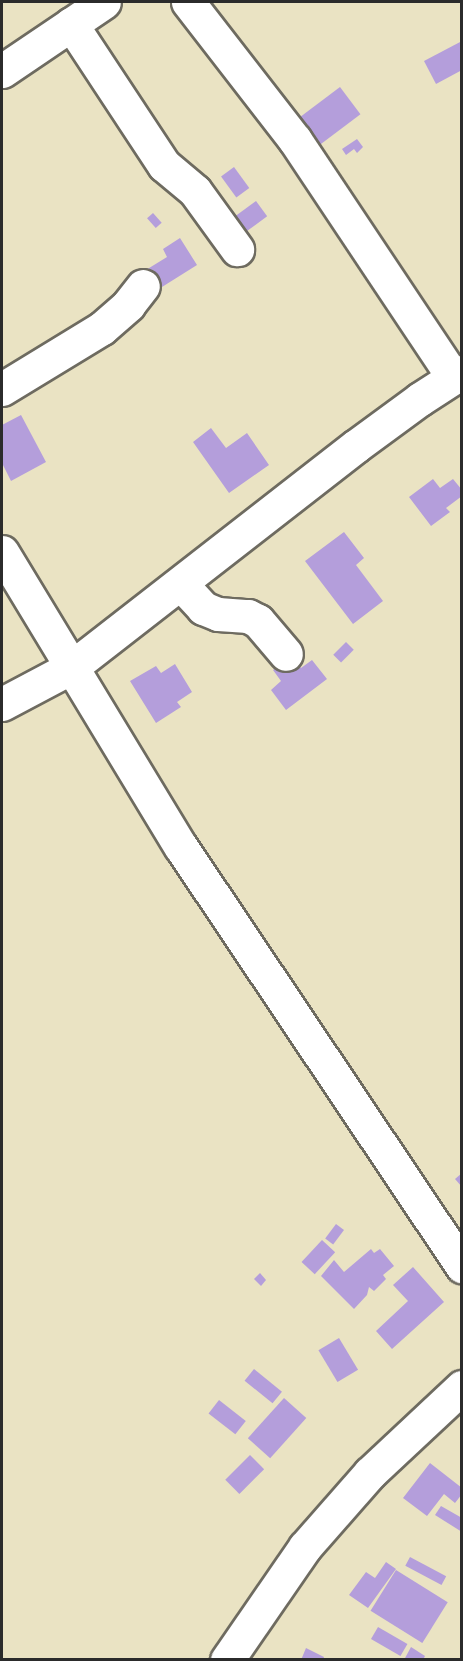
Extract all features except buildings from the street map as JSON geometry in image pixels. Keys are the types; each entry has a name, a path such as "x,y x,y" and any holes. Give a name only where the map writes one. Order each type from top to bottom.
{"street":[{"path":"2,70 104,2"},
{"path":"2,704 72,667 356,446 457,375 295,140 188,2"},
{"path":"71,24 164,165 202,200 237,249"},
{"path":"2,389 102,328 128,305 143,286"},
{"path":"2,552 181,847 462,1266"},
{"path":"181,584 202,608 218,614 248,616 258,621 286,654"},
{"path":"227,1659 305,1546 370,1473 462,1387"}]}
